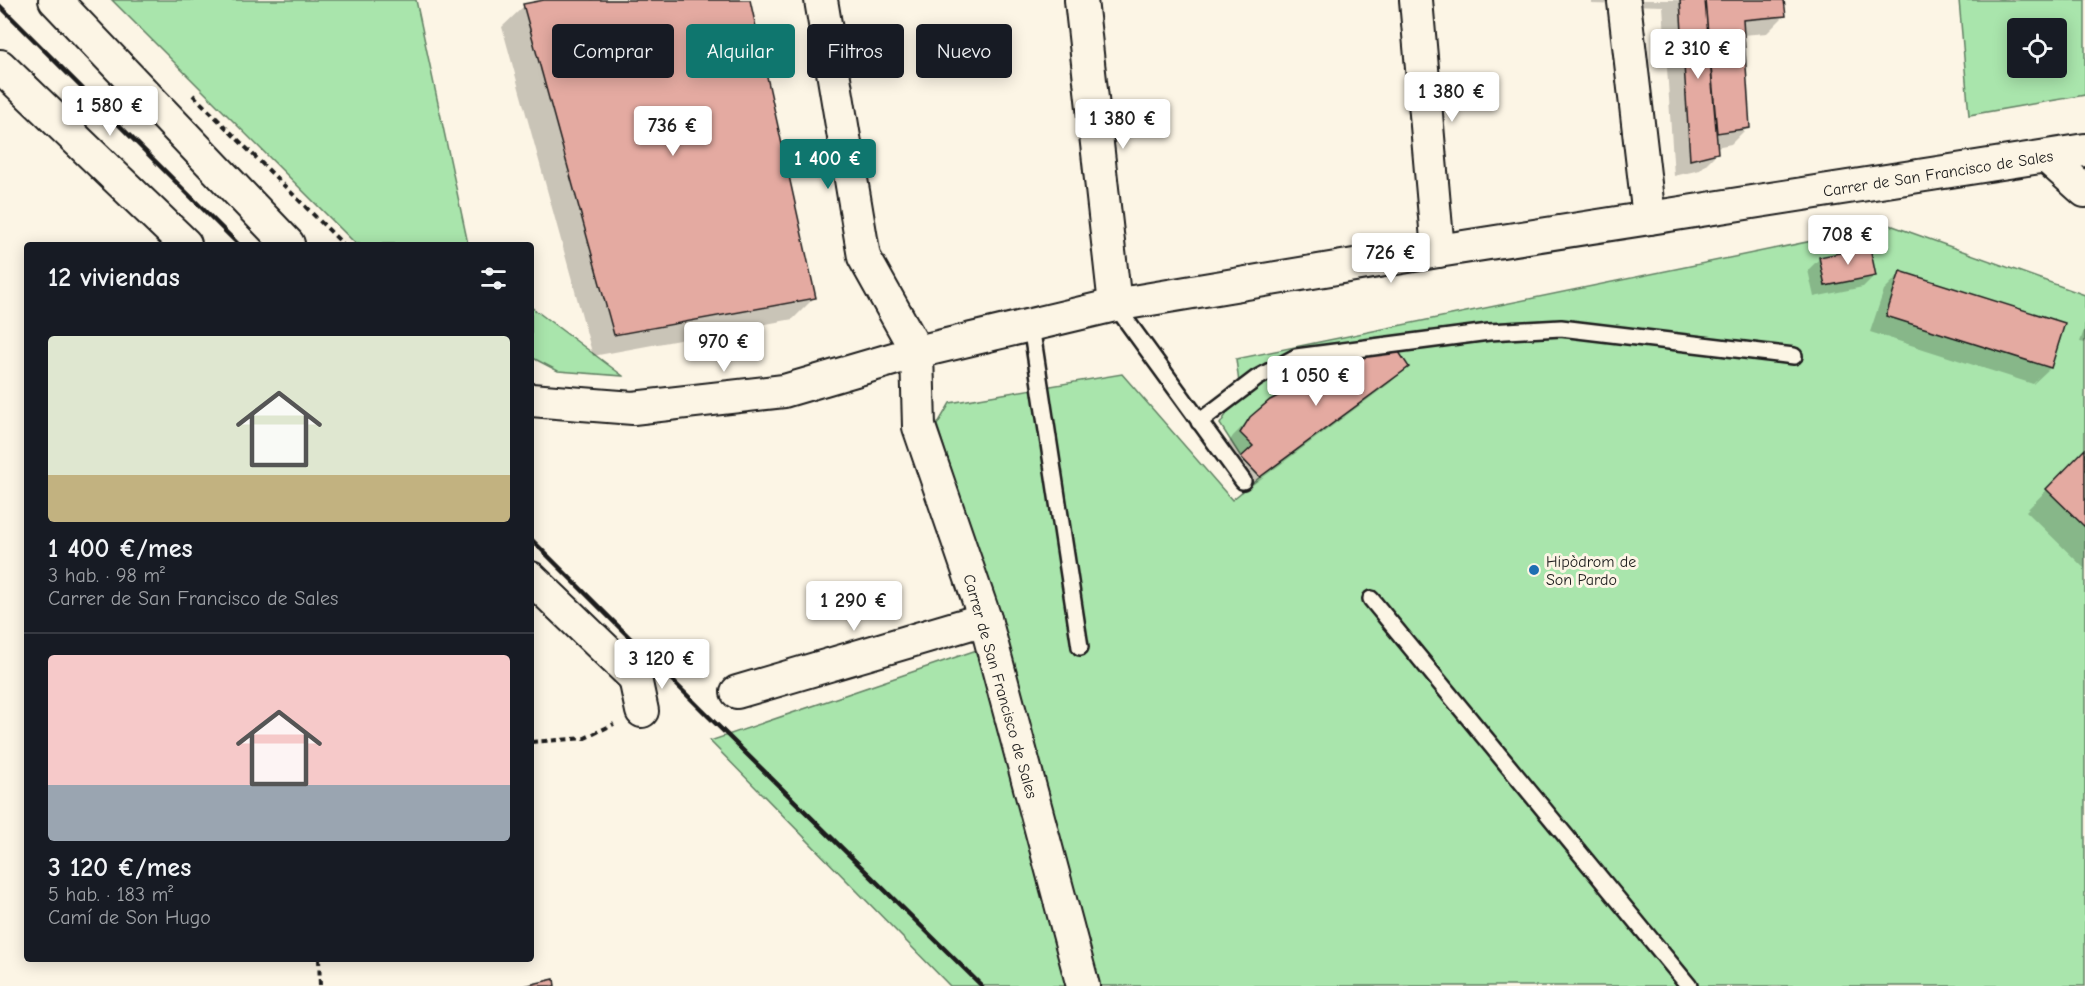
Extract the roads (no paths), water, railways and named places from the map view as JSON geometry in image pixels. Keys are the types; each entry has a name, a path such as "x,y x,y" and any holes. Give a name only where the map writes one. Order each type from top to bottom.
{"street":[{"path":"55,0 286,242"},
{"name":"Carrer de San Francisco de Sales","path":"821,0 864,257 917,352 919,428 985,619 1083,986"},
{"path":"1082,0 1114,305"},
{"path":"1416,0 1438,250"},
{"path":"1624,2 1649,218"},
{"path":"0,66 183,242"},
{"name":"Carrer de San Francisco de Sales","path":"917,352 1114,305 1438,250 2085,150"},
{"path":"2047,157 2085,191"},
{"path":"534,400 633,408 784,391 917,352"},
{"path":"534,581 635,678 642,711"},
{"path":"737,692 985,619"}],"lane":[{"path":"1114,305 1244,482"},
{"path":"1031,326 1080,647"},
{"path":"1199,422 1257,378 1296,357 1489,332 1561,328 1794,356"},
{"path":"1371,599 1689,986"}],"railway":[{"path":"0,6 236,242"},
{"path":"534,542 982,986"}],"place":[{"name":"Hipòdrom de Son Pardo","path":"1534,570"}]}
